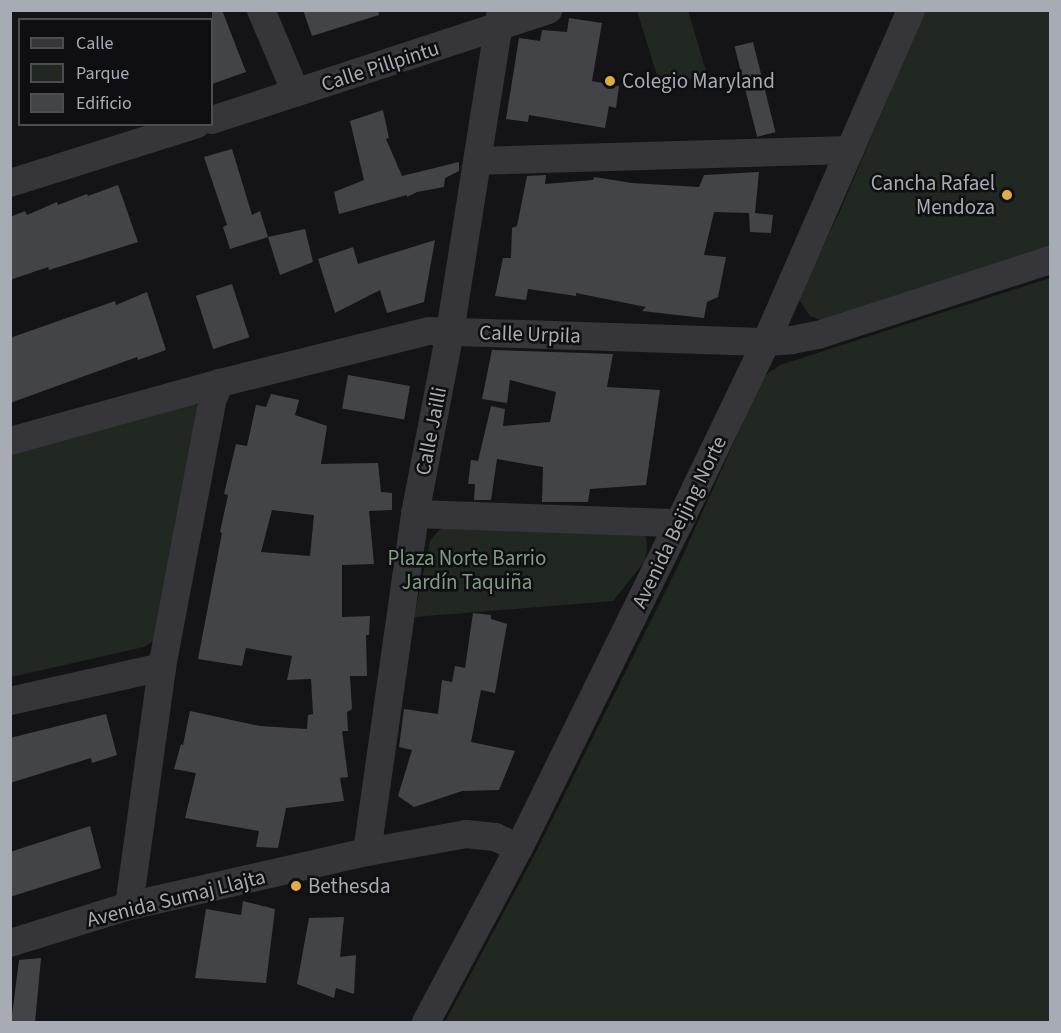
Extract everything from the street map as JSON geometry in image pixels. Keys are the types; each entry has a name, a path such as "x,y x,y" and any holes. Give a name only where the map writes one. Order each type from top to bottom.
{"street":[{"path":"261,10 296,93"},
{"name":"Calle Pillpintu","path":"213,120 296,93 499,19 549,10"},
{"name":"Avenida Beijing Norte","path":"426,1023 519,848 680,523 766,342 911,10"},
{"name":"Calle Jailli","path":"367,852 416,514 450,332 499,19"},
{"path":"10,183 191,126"},
{"path":"478,161 850,150"},
{"name":"Calle Urpila","path":"10,441 220,383 429,331 766,342 818,335 1050,260"},
{"path":"129,906 162,667 213,398 220,383"},
{"path":"416,514 680,523"},
{"path":"10,700 162,667"},
{"name":"Avenida Sumaj Llajta","path":"10,943 129,906 367,852 466,834 495,837 519,848"}],"green space":[{"path":"637,11 688,11 707,74 661,88"},
{"path":"925,11 1050,11 1050,248 821,320 810,316 798,298 840,211"},
{"path":"1050,278 1050,1022 445,1022 534,856 679,564 764,376 780,365"},
{"path":"195,403 197,407 153,641 144,647 11,677 11,446"},
{"name":"Plaza Norte Barrio Jardín Taquiña","path":"448,527 635,533 646,537 647,549 645,561 613,601 414,617 430,541 438,531"}],"building":[{"path":"212,10 222,10 246,72 213,84 213,18"},
{"path":"303,10 378,10 379,15 312,36"},
{"path":"569,18 602,23 592,81 619,86 616,108 609,106 605,128 529,115 528,122 506,119 519,38 540,41 542,30 567,32"},
{"path":"753,42 775,132 757,137 735,47"},
{"path":"383,110 389,138 386,139 402,176 459,162 459,171 445,178 444,187 417,192 407,197 407,195 339,214 334,192 364,180 350,121"},
{"path":"232,149 252,215 260,211 268,237 230,249 223,227 227,225 204,157"},
{"path":"759,172 755,213 773,215 771,233 750,232 749,213 714,212 704,255 726,257 718,297 707,302 704,318 642,311 646,307 576,293 576,296 528,289 526,300 495,296 503,258 511,258 512,228 517,226 527,176 546,175 545,184 593,180 594,177 632,183 699,187 704,175"},
{"path":"118,185 138,242 10,280 10,217 25,211 27,215 57,202 58,205"},
{"path":"305,229 313,262 280,275 268,237"},
{"path":"435,240 424,302 387,313 380,290 335,313 318,259 353,247 358,264"},
{"path":"232,284 249,337 213,349 196,296"},
{"path":"147,292 166,350 138,360 137,357 10,403 10,338 115,301 116,305"},
{"path":"492,350 613,354 607,387 660,390 646,485 590,489 588,502 542,502 543,467 497,459 491,500 474,500 475,484 468,484 471,460 478,461 491,406 505,409 503,426 550,422 556,392 510,380 507,403 482,399"},
{"path":"348,375 410,386 404,419 342,408"},
{"path":"271,394 299,400 295,415 327,426 321,464 378,463 381,492 392,493 392,510 369,511 374,564 342,565 342,617 370,616 369,635 366,635 367,676 350,676 352,709 347,712 348,731 342,731 348,777 340,778 344,801 286,808 278,848 256,847 259,831 185,818 196,773 174,769 181,744 183,745 190,711 260,726 307,729 308,715 313,714 311,679 287,680 292,656 246,648 242,666 198,659 228,495 224,494 236,444 247,446 256,405 266,407","holes":["272,510 314,515 310,556 261,552"]},
{"path":"473,613 491,615 491,619 507,624 495,693 481,690 471,742 515,751 499,790 462,791 414,807 398,796 412,750 399,747 404,709 438,714 442,680 452,682 455,666 465,668"},
{"path":"106,714 117,755 92,763 91,758 10,783 10,738"},
{"path":"90,826 101,868 10,897 10,852"},
{"path":"243,901 275,909 266,983 195,978 206,909 241,915"},
{"path":"344,917 340,957 356,955 354,994 336,988 334,998 297,984 309,918"},
{"path":"41,958 35,1023 11,1023 19,960"}],"place":[{"name":"Colegio Maryland","path":"610,81"},
{"name":"Cancha Rafael Mendoza","path":"1007,195"},
{"name":"Bethesda","path":"296,886"}]}
